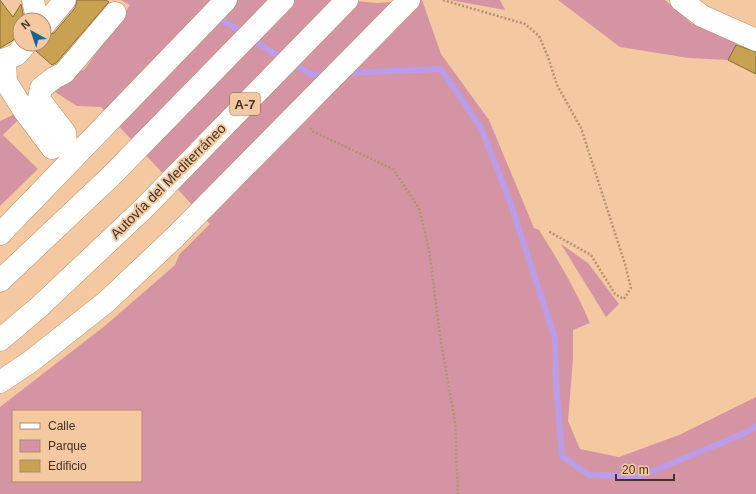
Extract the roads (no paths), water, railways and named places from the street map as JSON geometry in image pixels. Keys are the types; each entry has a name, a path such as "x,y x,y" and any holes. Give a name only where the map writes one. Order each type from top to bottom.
{"main road":[{"path":"34,0 36,12"},
{"path":"52,15 65,0"},
{"path":"0,234 226,0"},
{"path":"0,281 111,176 283,0"},
{"name":"Autovía del Mediterráneo","path":"0,340 39,307 143,209 347,0"},
{"path":"0,382 30,362 106,302 175,237 409,0"},
{"path":"681,0 702,16 756,40"},
{"path":"19,52 16,55 2,60 6,82 25,112 52,148 66,142 66,133 40,99 41,88 54,78 64,73 115,13"}],"waterway":[{"path":"218,13 221,19 283,59"},
{"path":"291,63 313,75 327,74"},
{"path":"346,73 441,69 481,128 509,199 555,338 556,384 562,456 589,475 641,476 745,433 756,426"}]}
